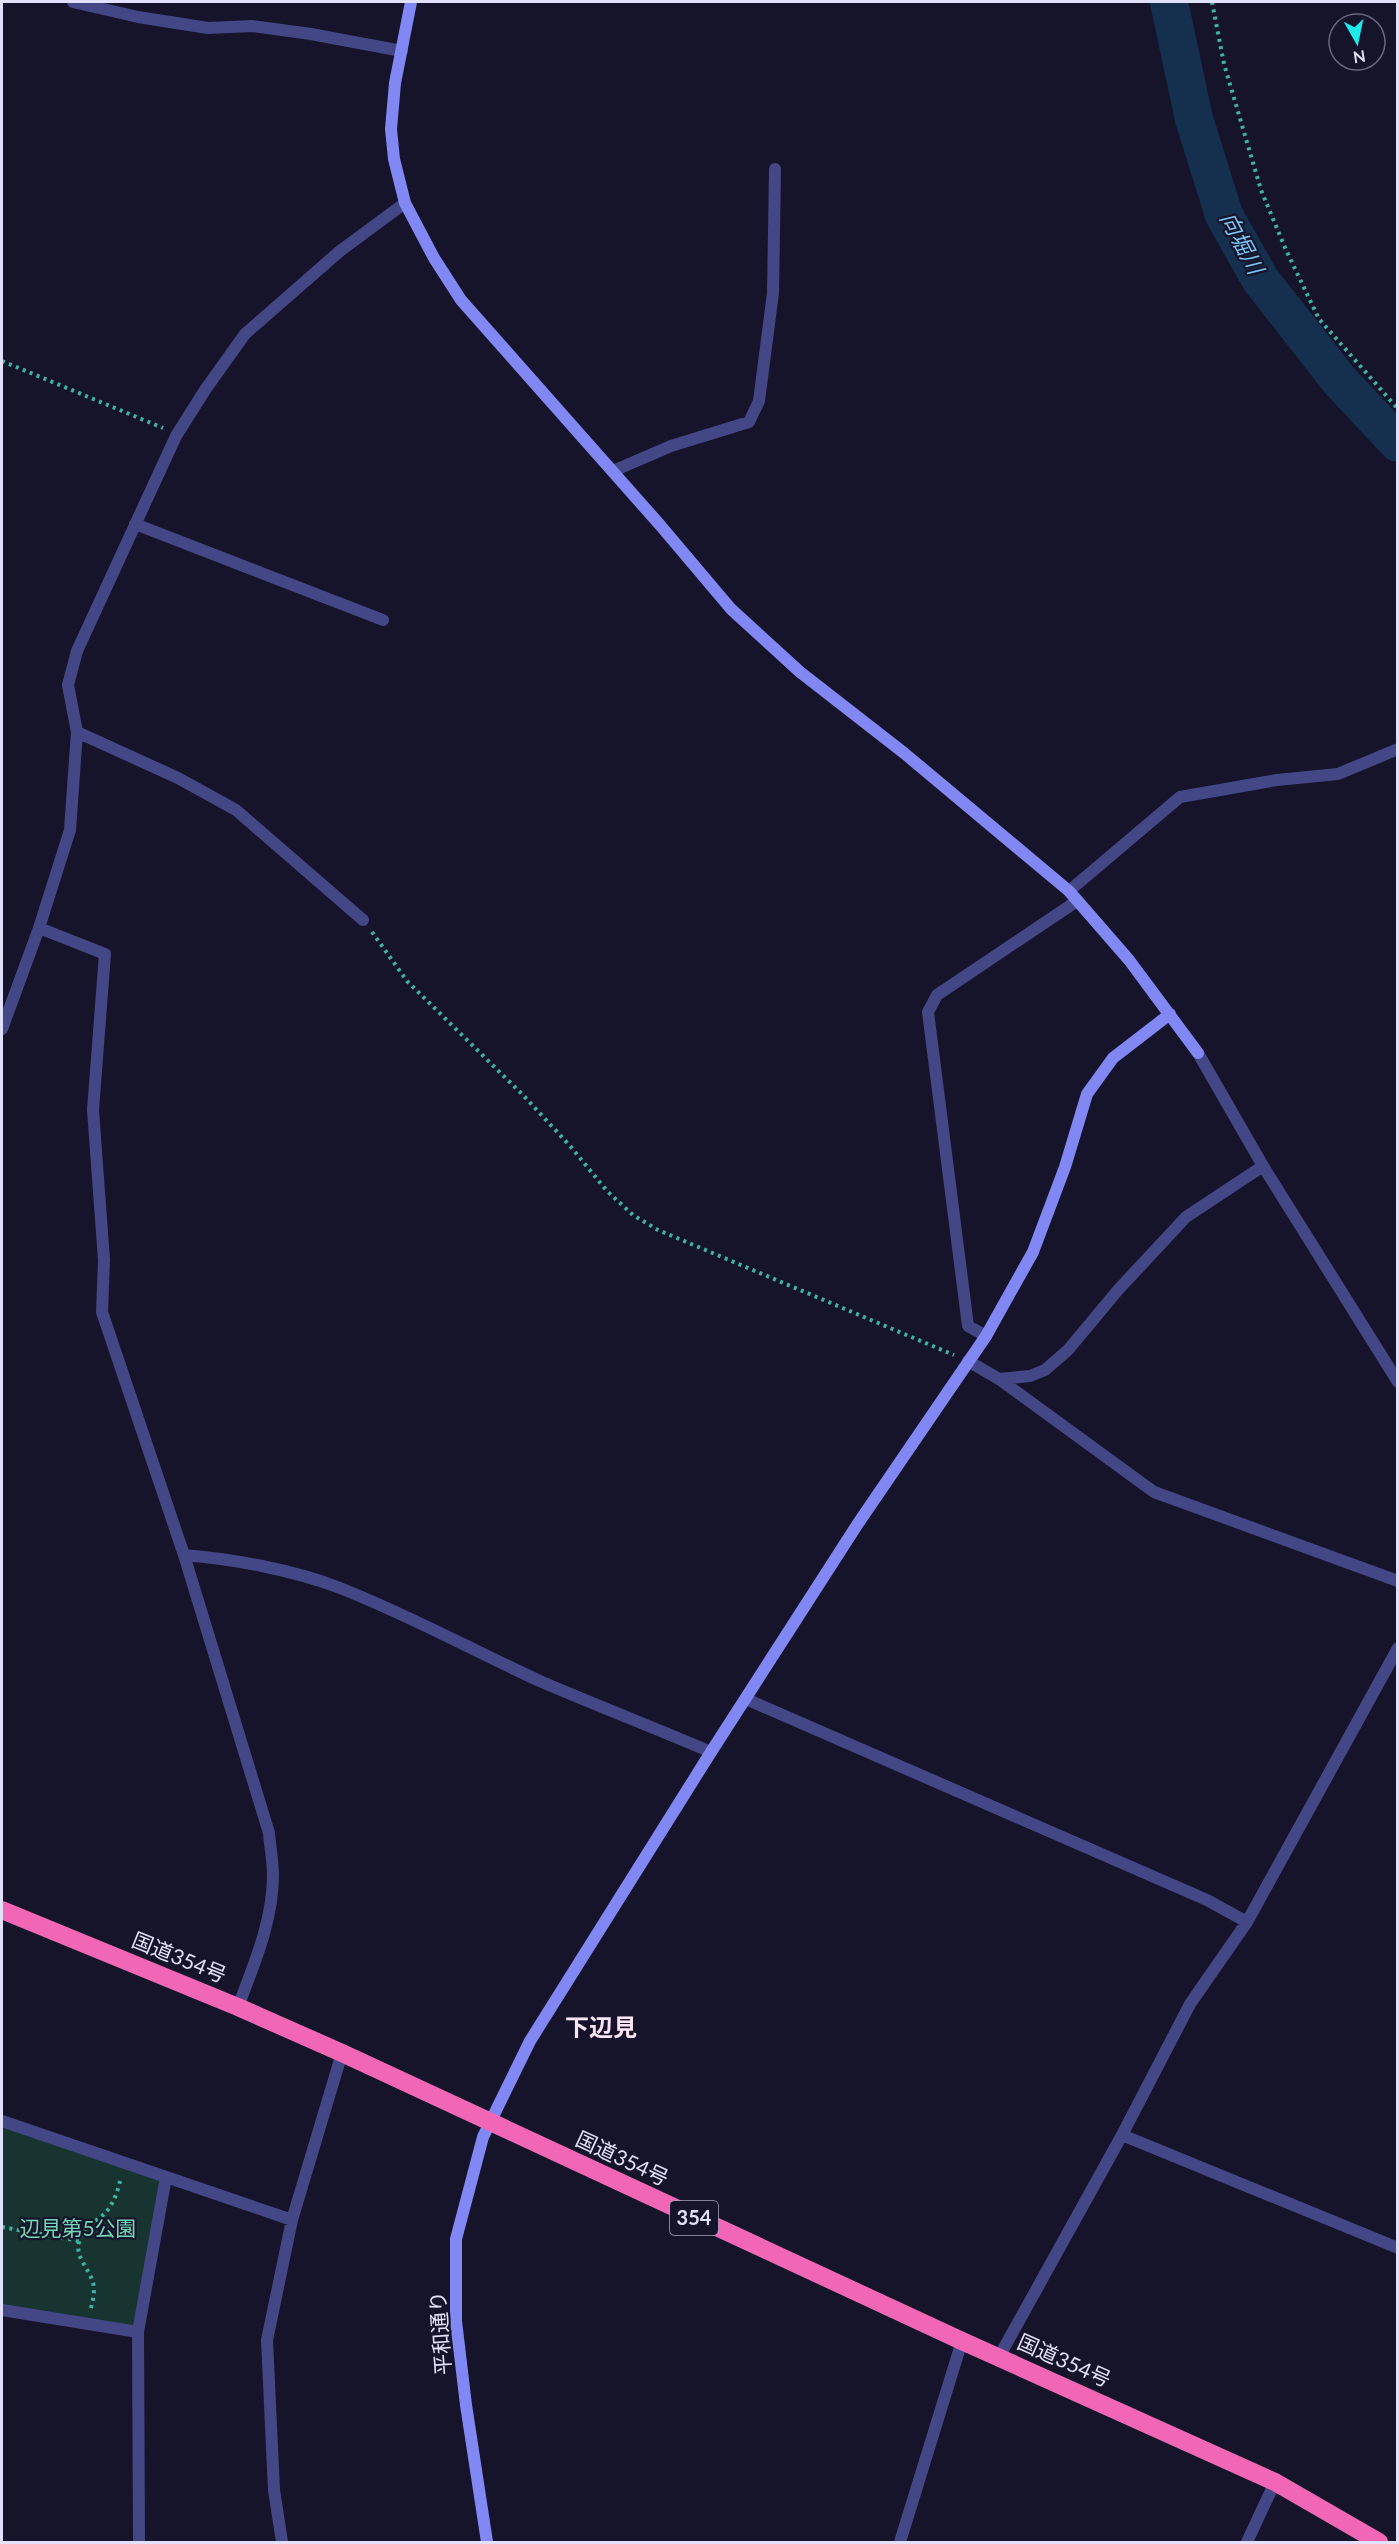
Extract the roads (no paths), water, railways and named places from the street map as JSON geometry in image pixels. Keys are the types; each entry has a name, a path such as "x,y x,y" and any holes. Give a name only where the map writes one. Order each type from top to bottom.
{"highway":[{"name":"国道354号","path":"2,1910 238,2007 342,2053 962,2341 1275,2482 1379,2542"}],"street":[{"path":"73,2 161,21 208,27 252,27 402,51"},
{"path":"411,2 395,83 391,129 394,159 405,203 434,258 461,300 613,471 730,609 765,642 904,753 1073,896 1129,960 1198,1053 1263,1166 1398,1382"},
{"path":"613,471 671,446 749,422 759,401 773,293 775,169"},
{"path":"2,1029 39,928 70,830 77,732 68,685 77,651 176,436 245,334 340,251 405,203"},
{"path":"135,524 383,620"},
{"path":"77,732 178,778 236,810 363,920"},
{"path":"986,1336 968,1326 928,1012 937,995 1073,896 1180,797 1267,781 1338,774 1398,749"},
{"path":"39,928 105,954 93,1110 104,1260 102,1312 184,1555 268,1833 273,1874 271,1906 263,1937 238,2007"},
{"name":"平和通り","path":"487,2542 456,2321 456,2240 483,2137 530,2041 711,1752 856,1525 986,1336 1033,1252 1065,1167 1087,1094 1113,1058 1170,1014"},
{"path":"999,1379 1030,1376 1045,1370 1068,1350 1118,1290 1186,1217 1263,1166"},
{"path":"968,1361 999,1379 1154,1492 1398,1581"},
{"path":"184,1555 214,1557 337,1587 396,1611 542,1682 711,1752"},
{"path":"999,2357 1122,2135 1190,2004 1247,1922 1398,1648"},
{"path":"746,1699 1207,1900 1247,1922"},
{"path":"282,2542 274,2490 267,2340 292,2220 342,2053"},
{"path":"2,2121 292,2220"},
{"path":"1122,2135 1398,2248"},
{"path":"138,2542 138,2332 166,2177"},
{"path":"2,2310 138,2332"},
{"path":"900,2542 962,2341"},
{"path":"1247,2542 1275,2482"}],"waterway":[{"name":"向堀川","path":"1169,2 1194,119 1224,215 1260,279 1339,380 1398,443"}],"district":[{"name":"下辺見","path":"601,2028"}],"park label":[{"name":"辺見第5公園","path":"78,2229"}]}
